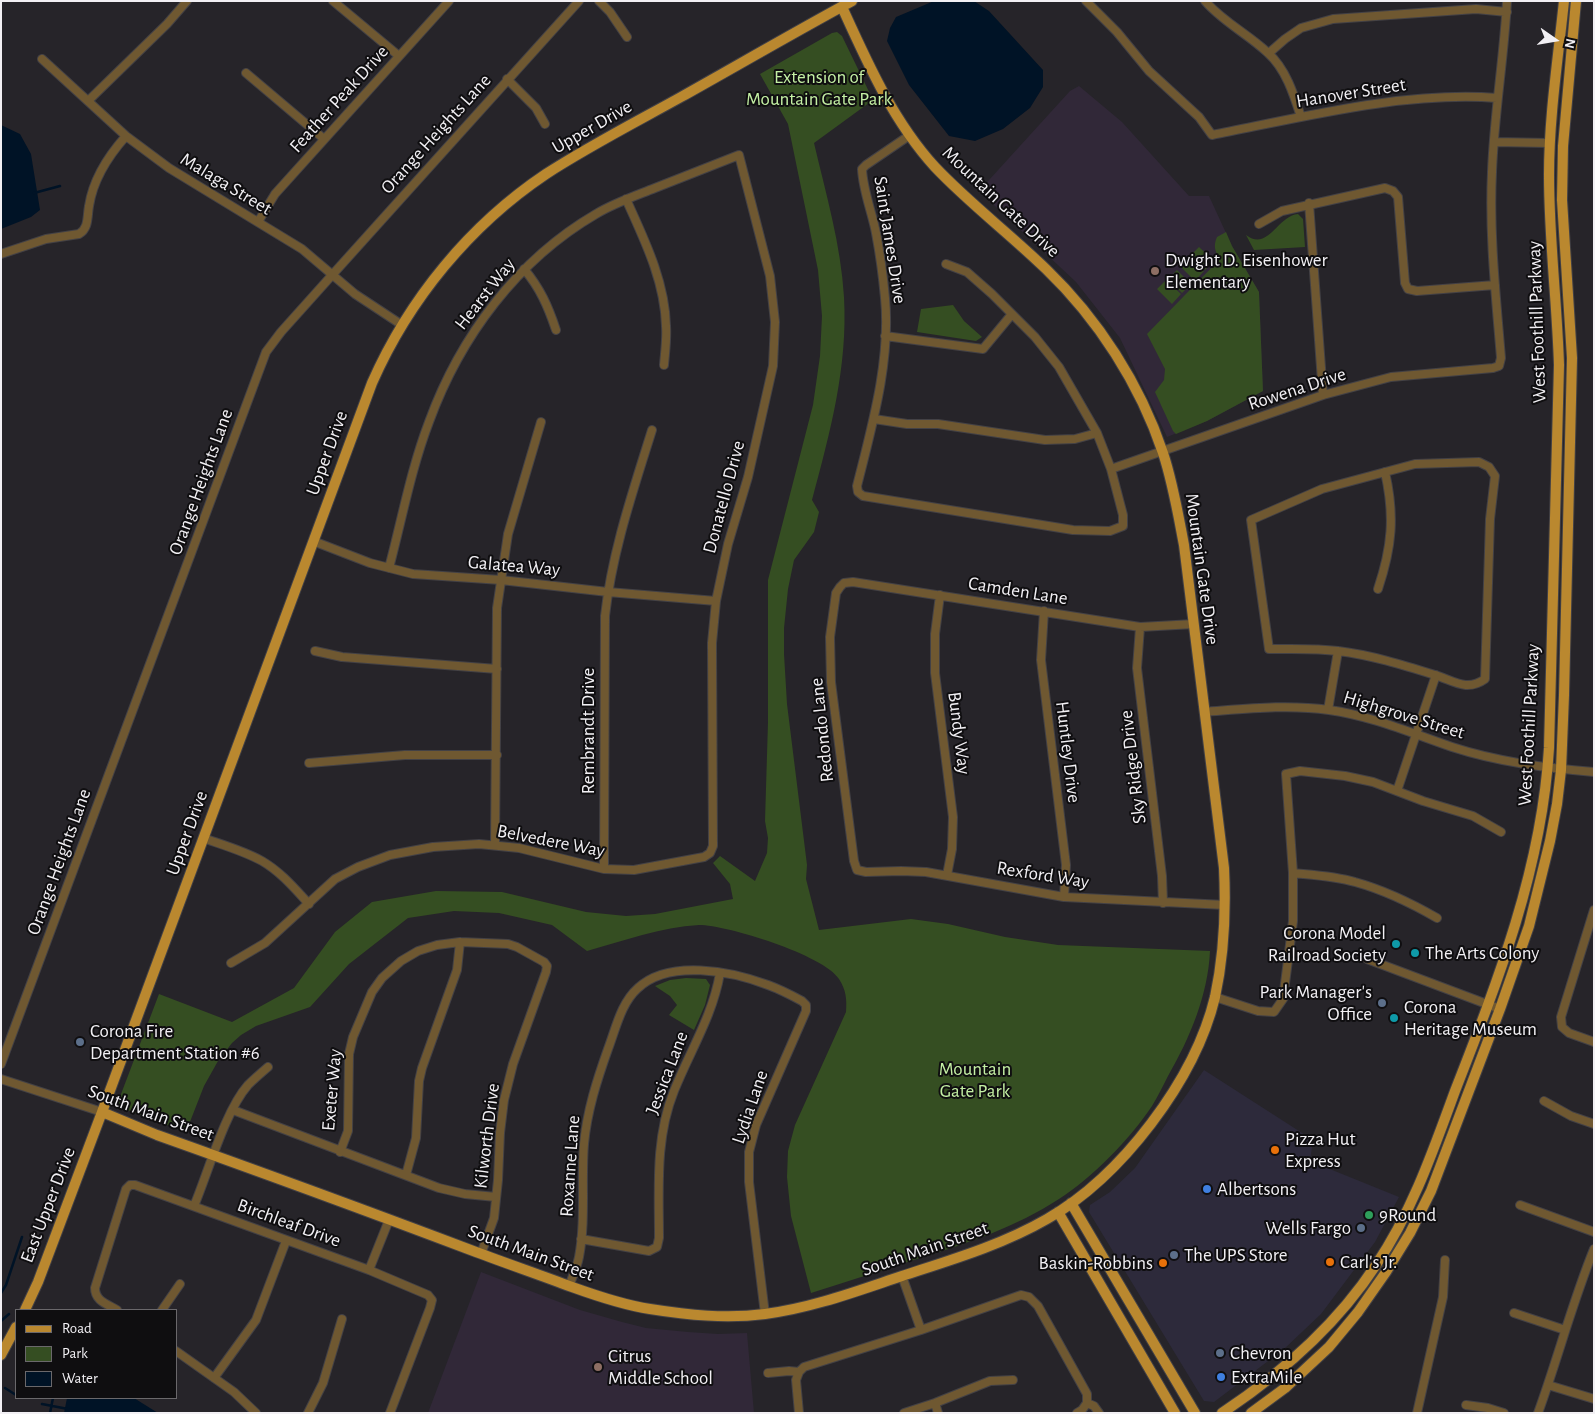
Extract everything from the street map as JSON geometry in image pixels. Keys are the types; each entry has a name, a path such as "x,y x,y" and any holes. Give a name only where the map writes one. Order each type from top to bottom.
{"main road":[{"name":"Upper Drive","path":"102,1112 372,383 402,325 430,283 463,244 509,202 539,180 612,135 841,4 852,1"},
{"name":"West Foothill Parkway","path":"1222,1413 1274,1376 1317,1338 1348,1303 1377,1265 1399,1227 1419,1186 1488,1005 1516,922 1529,873 1544,802 1548,768 1559,365 1549,200 1550,143 1564,1"},
{"name":"West Foothill Parkway","path":"1251,1413 1285,1388 1329,1347 1364,1304 1406,1241 1431,1191 1500,1009 1528,926 1542,876 1557,804 1561,770 1572,358 1562,200 1562,146 1576,1"},
{"name":"Mountain Gate Drive","path":"841,4 873,72 900,122 910,135 935,167 1047,270 1074,298 1094,322 1116,356 1134,388 1162,452 1174,493 1184,545 1224,868 1225,905 1222,949 1215,997 1206,1025 1169,1099 1124,1157 1071,1203"},
{"name":"South Main Street","path":"102,1112 569,1286 625,1304 677,1313 730,1316 765,1314 813,1304 940,1264 1010,1238 1071,1203"},
{"name":"East Upper Drive","path":"25,1309 38,1282 102,1112"},
{"path":"1071,1203 1195,1413"},
{"path":"1058,1212 1175,1413"},
{"path":"1104,1289 1114,1295 1124,1312 1128,1313 1135,1309"},
{"path":"1,1355 15,1329"}],"street":[{"path":"88,101 167,24 186,1"},
{"path":"333,1 399,56"},
{"name":"Feather Peak Drive","path":"258,222 275,194 449,1"},
{"name":"Orange Heights Lane","path":"1,1064 266,352 332,274 579,1"},
{"path":"599,1 610,12 627,37"},
{"name":"Hanover Street","path":"1086,1 1117,32 1149,71 1199,117 1212,135 1388,102 1467,95 1497,98"},
{"path":"1205,1 1229,24 1269,53 1283,72 1302,117"},
{"path":"1259,224 1282,211 1310,203 1385,188 1394,190 1398,197 1405,283 1408,289 1417,291 1495,285 1492,175 1497,98 1507,1"},
{"path":"1269,53 1284,39 1301,28 1333,19 1476,9 1507,12"},
{"name":"Malaga Street","path":"42,59 126,136 169,168 302,249 355,294 402,325"},
{"path":"246,73 324,139"},
{"path":"507,79 536,108 545,124"},
{"name":"Saint James Drive","path":"910,135 866,165 862,170 876,234 885,300 882,374 874,419 857,486 858,492 863,496 1073,530 1110,531 1123,526 1124,515 1111,469"},
{"path":"1,254 46,239 79,234 84,231 87,225 92,193 102,170 126,136"},
{"path":"1494,142 1550,143"},
{"name":"Hearst Way","path":"389,568 417,457 429,421 457,357 489,310 524,268 596,214 626,199 740,155"},
{"name":"Donatello Drive","path":"710,853 713,846 712,643 716,601 728,544 748,477 773,366 775,322 770,276 740,155"},
{"path":"626,199 647,247 659,281 666,325 664,365"},
{"path":"1310,203 1323,395"},
{"path":"946,264 967,272 1035,337 1058,367 1097,433 1111,469"},
{"path":"524,268 547,304 556,330"},
{"name":"Rowena Drive","path":"1111,469 1323,395 1391,377 1499,366 1501,358 1495,285"},
{"path":"884,336 984,349 1012,314"},
{"path":"874,419 907,424 938,424 1045,440 1075,440 1097,433"},
{"path":"495,845 498,608 501,580 508,534 541,422"},
{"name":"Rembrandt Drive","path":"604,869 605,616 608,592 624,520 652,430"},
{"path":"1478,462 1489,466 1495,476 1490,519 1486,669 1485,679 1476,685 1466,686 1436,675 1382,660 1338,651 1305,648 1269,649 1251,520 1322,489 1385,472 1415,464 1478,462"},
{"path":"1378,589 1387,560 1391,534 1391,501 1385,472"},
{"name":"Galatea Way","path":"314,541 370,563 413,574 501,580 608,592 716,601"},
{"name":"Camden Lane","path":"840,587 844,583 853,582 1140,627 1194,624"},
{"name":"Redondo Lane","path":"840,587 834,604 830,637 831,682 854,861 857,870"},
{"name":"Bundy Way","path":"940,595 935,634 935,673 953,817 952,849 947,875"},
{"name":"Huntley Drive","path":"1044,611 1041,660 1066,865 1064,897"},
{"name":"Sky Ridge Drive","path":"1140,627 1137,668 1162,876 1163,903"},
{"path":"315,651 342,656 497,669"},
{"path":"1328,710 1338,651"},
{"path":"1397,791 1436,675"},
{"name":"Highgrove Street","path":"1204,712 1284,707 1328,710 1373,719 1452,747 1491,758 1561,770 1594,772"},
{"path":"309,763 406,755 497,755"},
{"path":"1215,997 1258,1010 1274,1012 1283,999 1293,921 1293,873 1286,774 1300,771 1345,776 1373,782 1473,816 1501,832"},
{"path":"203,838 244,852 263,862 281,875 309,904"},
{"name":"Belvedere Way","path":"231,963 265,944 336,880 358,867 390,855 433,847 479,844 519,848 604,869 634,870 704,857 710,853"},
{"name":"Rexford Way","path":"857,870 947,875 1064,897 1225,905"},
{"path":"1293,873 1355,882 1405,900 1437,918"},
{"path":"1594,910 1561,1017 1562,1027 1569,1033 1594,1042"},
{"path":"406,1175 416,1138 419,1081 422,1068 457,970 460,942"},
{"name":"Exeter Way","path":"340,1152 348,1131 349,1054 353,1037 372,992 382,978 401,961 418,952 437,944 460,942 508,944 544,962 547,966"},
{"path":"1367,959 1500,1009"},
{"name":"Kilworth Drive","path":"481,1254 494,1218 504,1100 513,1064 547,966"},
{"name":"Roxanne Lane","path":"569,1286 578,1259 581,1239 584,1143 593,1094 626,1002 638,988 655,976 674,970 686,969 720,973"},
{"name":"Lydia Lane","path":"720,973 770,985 802,1001 806,1005 806,1011 756,1125 749,1152 749,1182 765,1314"},
{"name":"Jessica Lane","path":"581,1239 650,1251 657,1247 659,1238 658,1167 663,1130 674,1092 712,1007 720,973"},
{"path":"194,1206 233,1110 247,1086 268,1067"},
{"name":"South Main Street","path":"1,1078 102,1112"},
{"path":"1544,1101 1571,1116 1594,1124"},
{"path":"233,1110 439,1188 496,1198"},
{"name":"Birchleaf Drive","path":"116,1309 98,1299 95,1295 95,1288 126,1189 130,1185 135,1185 369,1270 428,1295 432,1300 390,1413"},
{"path":"1520,1205 1594,1232"},
{"path":"369,1270 389,1220"},
{"path":"214,1378 256,1320 286,1240"},
{"path":"1538,1413 1581,1281 1594,1249"},
{"path":"1417,1413 1443,1297 1444,1260"},
{"path":"902,1276 921,1330"},
{"path":"163,1309 180,1284"},
{"path":"799,1413 796,1380 799,1372 804,1367 921,1330 1021,1295 1029,1297 1038,1306 1087,1394 1087,1403 1082,1410 1076,1413"},
{"path":"1514,1313 1565,1330"},
{"path":"308,1413 323,1383 342,1319"},
{"path":"178,1352 234,1392 256,1413"},
{"path":"768,1374 789,1371 799,1372"},
{"path":"904,1413 990,1381 1013,1380"},
{"path":"1548,1385 1594,1400"},
{"path":"935,1403 938,1413"},
{"path":"1087,1403 1094,1406 1099,1413"},
{"path":"1466,1405 1488,1408 1504,1413"}],"shaded area":[{"name":"Dwight D. Eisenhower Elementary","path":"1079,86 1122,122 1189,196 1209,196 1232,246 1259,292 1263,391 1207,421 1167,437 1120,338 1076,282 979,191 1070,91"},
{"path":"1204,1070 1313,1140 1310,1161 1399,1197 1375,1242 1321,1314 1284,1349 1214,1402 1204,1401 1089,1212 1090,1205 1110,1192 1135,1168"},
{"name":"Citrus Middle School","path":"481,1272 580,1310 646,1328 718,1334 747,1333 754,1413 428,1413"}],"green space":[{"name":"Mountain Gate Park","path":"837,32 842,36 873,100 814,143 840,258 845,323 836,400 812,500 819,512 814,532 794,560 788,589 784,628 787,704 807,865 806,879 819,930 911,919 948,924 1005,937 1058,945 1210,951 1209,967 1202,1000 1184,1047 1152,1106 1110,1157 1084,1181 1043,1209 1009,1226 974,1240 811,1293 791,1216 787,1177 788,1151 795,1125 846,1012 846,995 839,979 815,960 795,951 752,936 712,926 699,925 671,928 587,951 552,925 499,913 454,911 408,918 349,964 310,1007 256,1026 241,1035 218,1061 204,1086 186,1132 122,1108 118,1102 159,994 232,1022 294,988 335,932 372,902 436,891 502,892 586,912 626,916 655,914 733,899 730,884 713,863 720,856 755,881 767,853 768,838 765,821 768,722 768,580 813,405 820,356 822,316 818,270 788,124 760,74 832,33"},
{"path":"1298,214 1303,219 1305,247 1254,250 1246,235 1254,239 1260,239 1267,236 1291,216"},
{"path":"1226,232 1259,292 1263,391 1207,421 1176,434 1155,392 1164,380 1165,369 1147,334 1220,259 1215,243 1217,237"},
{"path":"1199,247 1214,261 1205,270 1190,256"},
{"path":"1189,257 1204,271 1195,281 1180,266"},
{"path":"1177,270 1191,284 1182,293 1168,279"},
{"path":"1166,280 1181,294 1172,304 1157,289"},
{"path":"953,305 964,321 982,337 976,341 917,332 921,309"},
{"path":"686,978 706,979 710,985 705,1005 694,1030 669,1015 677,1005 670,996 655,986 670,980"}],"water":[{"path":"934,1 974,1 989,11 1043,70 1043,87 1030,108 1003,129 975,141 949,136 909,85 887,41 890,28 896,17"},
{"path":"1,125 20,134 31,154 40,210 31,217 1,229"},
{"path":"67,1399 136,1399 158,1413 64,1413"}],"waterway":[{"path":"34,193 60,186"},
{"path":"1,1293 6,1285 22,1237"},
{"path":"1,1321 9,1314"},
{"path":"5,1388 15,1394"},
{"path":"50,1413 53,1399"},
{"path":"42,1404 68,1409"}],"place":[{"name":"Dwight D. Eisenhower Elementary","path":"1155,271"},
{"name":"Corona Model Railroad Society","path":"1396,944"},
{"name":"The Arts Colony","path":"1415,953"},
{"name":"Park Manager's Office","path":"1382,1003"},
{"name":"Corona Heritage Museum","path":"1394,1018"},
{"name":"Corona Fire Department Station #6","path":"80,1042"},
{"name":"Pizza Hut Express","path":"1275,1150"},
{"name":"Albertsons","path":"1207,1189"},
{"name":"9Round","path":"1369,1215"},
{"name":"Wells Fargo","path":"1361,1228"},
{"name":"The UPS Store","path":"1174,1255"},
{"name":"Carl's Jr.","path":"1330,1262"},
{"name":"Baskin-Robbins","path":"1163,1263"},
{"name":"Chevron","path":"1220,1353"},
{"name":"Citrus Middle School","path":"598,1367"},
{"name":"ExtraMile","path":"1221,1377"}],"park label":[{"name":"Extension of Mountain Gate Park","path":"819,88"}]}
